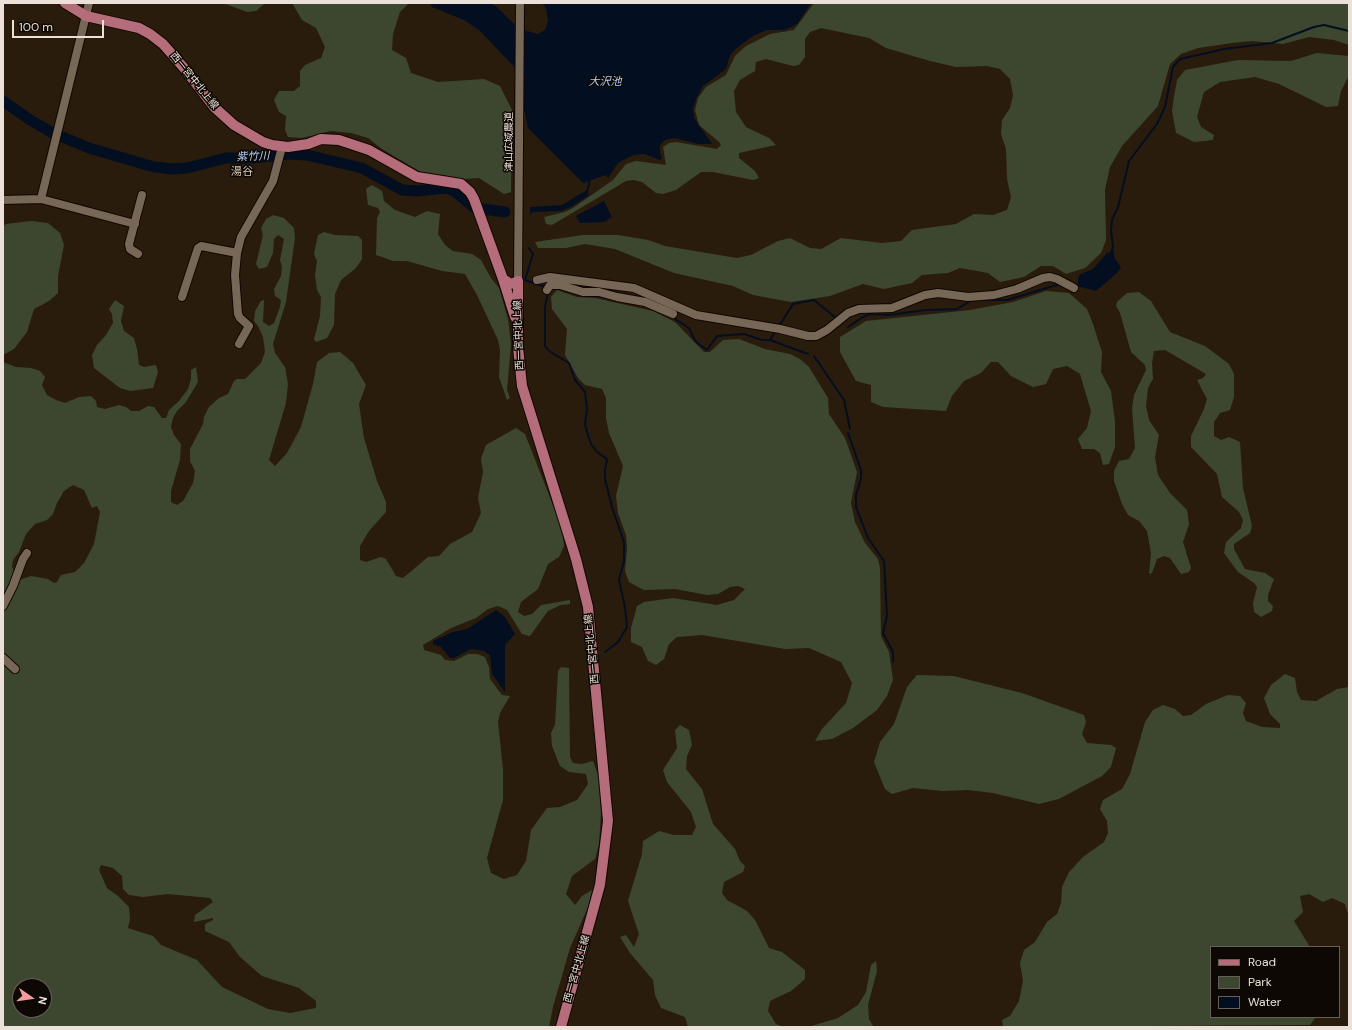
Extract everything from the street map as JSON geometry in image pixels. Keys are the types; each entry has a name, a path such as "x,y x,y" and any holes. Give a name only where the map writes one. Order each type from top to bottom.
{"main road":[{"name":"西一宮中北上線","path":"65,3 86,16 139,28 150,34 163,44 184,68 206,100 224,117 281,154 302,145 327,139 350,142 374,152 417,177 461,184 470,192 478,208 518,324"},
{"path":"503,279 511,284 518,281"},
{"name":"西一宮中北上線","path":"518,281 518,347 522,386 576,559 588,607 608,821 600,885 561,1027"}],"street":[{"path":"41,199 89,3"},
{"name":"津山広域農道","path":"518,281 520,3"},
{"path":"239,344 249,326 240,318 238,314 234,275 237,254 241,237 267,192 281,154"},
{"path":"138,254 130,249 129,244 142,195"},
{"path":"3,200 41,199 134,224"},
{"path":"182,297 198,248 201,246 237,254"},
{"path":"537,280 550,277 634,288 696,315 780,329 808,336 816,336 827,330 848,313 859,309 892,308 925,295 938,293 968,297 994,295 1011,291 1043,278 1050,277 1074,288"},
{"path":"547,290 550,285 560,285 582,292 599,292 645,302 673,314"},
{"path":"3,606 14,586 23,559 27,553"},
{"path":"3,658 15,669"}],"green space":[{"path":"223,3 269,3 264,4 256,11 247,12"},
{"path":"292,3 409,3 400,12 393,34 392,50 406,58 411,73 438,82 484,79 500,86 512,110 511,192 504,194 479,178 464,179 434,176 419,171 382,149 368,138 351,133 331,131 302,138 288,137 285,130 286,116 279,112 274,100 279,91 294,91 300,86 300,71 305,65 321,58 325,47 316,28 302,20"},
{"path":"814,3 1349,3 1349,45 1334,40 1309,37 1283,44 1252,41 1232,43 1198,48 1181,54 1170,64 1158,106 1122,146 1110,167 1105,190 1106,240 1101,253 1085,268 1066,274 1053,266 1041,266 1024,277 1000,282 988,273 960,268 948,273 922,275 912,283 884,289 863,284 830,296 791,302 753,295 733,286 674,273 615,249 585,244 566,248 538,248 535,242 583,235 618,235 648,240 665,246 737,258 751,255 778,241 790,238 810,248 821,249 841,238 882,243 901,241 912,230 956,224 974,214 993,215 1007,210 1011,197 1007,179 1006,149 1001,134 1002,120 1010,108 1013,95 1010,79 1000,69 987,66 956,67 886,48 869,38 821,28 810,32 805,39 805,57 799,65 793,66 766,59 756,62 755,71 740,80 734,91 736,112 746,127 769,138 776,145 739,153 739,158 755,171 759,178 753,180 713,172 701,172 676,190 663,194 656,193 642,182 634,180 626,181 552,225 546,224 544,217 565,212 573,208 613,180 626,164 636,161 666,165 663,147 669,143 676,142 717,149 721,145 719,142 699,125 695,110 698,98 706,87 726,75 735,56 746,46 770,34 794,30"},
{"path":"1317,53 1349,56 1349,75 1341,91 1338,106 1326,107 1279,84 1255,77 1220,82 1204,92 1197,117 1201,127 1214,135 1213,140 1194,142 1176,133 1172,111 1174,97 1177,80 1185,70 1238,60 1291,61"},
{"path":"372,185 382,191 384,201 395,210 415,217 427,211 440,214 438,234 445,245 453,251 472,254 481,260 491,278 499,288 508,319 511,344 507,390 510,398 507,400 499,377 500,350 498,340 477,295 465,274 442,271 407,261 393,261 376,255 377,218 380,212 378,208 368,205 366,189"},
{"path":"273,215 284,218 294,228 295,238 286,302 273,344 275,353 285,367 288,384 286,403 269,460 275,466 287,453 301,427 313,384 317,362 329,353 340,352 353,363 366,385 359,404 364,438 377,481 386,502 386,512 369,531 360,546 360,560 366,562 381,557 386,559 396,576 403,578 428,557 439,556 450,544 472,532 481,513 478,498 483,472 481,459 486,445 516,428 525,434 562,528 564,546 559,557 548,564 538,589 521,602 518,612 524,616 532,614 541,605 570,600 570,604 561,605 548,611 530,636 522,634 507,610 498,606 488,609 476,618 451,628 423,645 424,650 441,655 445,660 454,661 468,654 477,654 485,657 489,667 490,679 502,695 510,696 500,713 498,722 503,769 503,800 487,858 491,873 504,879 517,875 526,861 531,830 547,808 560,807 577,800 588,784 586,774 569,772 560,766 552,746 551,733 555,725 558,671 561,667 569,668 570,757 573,763 582,764 593,761 599,777 601,813 599,844 595,859 572,876 566,894 575,905 582,896 592,890 589,905 570,948 553,1007 549,1027 3,1027 3,362 16,367 31,368 40,371 45,377 42,385 47,395 56,400 65,403 79,397 91,396 96,401 97,407 105,409 119,405 126,407 131,411 139,411 148,406 154,407 162,418 166,418 169,410 179,401 188,389 191,379 191,370 196,367 198,382 186,402 177,411 173,418 171,427 174,435 181,444 180,460 171,491 171,502 177,505 183,501 193,483 195,471 190,461 190,449 203,424 204,417 209,407 219,398 228,394 234,381 237,379 245,379 261,363 265,352 263,337 254,321 255,311 261,301 264,300 263,322 269,326 274,323 280,307 281,300 275,296 274,289 281,276 282,267 280,260 284,239 278,235 274,239 273,253 267,267 259,269 256,264 263,235 261,228 266,219","holes":["73,485 84,490 92,508 97,506 100,512 94,544 84,563 75,572 61,575 57,582 54,583 48,579 31,576 19,580 12,567 13,560 19,552 26,534 35,524 47,520 53,514 64,491","101,865 113,868 122,876 123,889 129,895 143,897 168,894 210,898 213,902 195,915 194,922 213,918 213,920 205,924 205,931 229,942 240,957 262,976 299,988 316,1001 316,1008 290,1013 268,1009 222,987 197,960 161,945 153,936 128,928 130,919 129,907 107,888 99,870"]},
{"path":"31,221 48,223 60,233 64,245 58,276 58,293 49,301 34,309 27,332 14,349 3,355 3,227 6,224"},
{"path":"324,232 335,235 358,236 362,240 362,259 356,268 341,280 335,294 334,325 327,338 316,342 314,339 320,316 321,297 317,290 315,275 317,261 314,254 318,235"},
{"path":"557,290 577,297 595,298 653,311 675,322 704,352 710,352 723,340 739,339 765,349 790,354 800,359 809,367 828,398 829,414 845,438 857,472 851,503 855,522 865,543 878,559 880,568 881,636 889,652 893,680 887,696 877,710 853,728 832,739 815,741 822,729 846,703 852,683 841,662 809,648 785,649 702,635 677,637 669,644 664,659 656,665 648,661 642,647 631,642 631,628 637,606 644,602 673,598 717,605 734,600 745,589 738,586 730,587 718,594 707,595 675,589 644,590 629,582 625,571 627,548 626,535 618,513 616,496 623,466 609,433 606,418 606,398 602,389 585,385 578,378 565,355 567,329 552,309 551,297"},
{"path":"1046,291 1069,293 1087,309 1093,324 1102,352 1101,372 1111,391 1115,421 1115,447 1109,464 1103,465 1100,453 1094,449 1082,449 1078,439 1087,428 1091,411 1080,374 1067,366 1053,369 1046,384 1033,387 1011,376 998,362 991,362 981,373 964,381 952,396 946,411 883,407 871,402 871,385 856,381 840,352 840,337 866,321 970,310 1013,302"},
{"path":"1139,292 1151,301 1170,332 1205,346 1229,364 1234,374 1234,397 1230,410 1220,413 1214,422 1214,436 1221,440 1229,437 1240,442 1243,488 1252,526 1250,533 1234,544 1234,549 1245,569 1265,573 1274,579 1268,595 1268,601 1273,606 1272,611 1261,617 1254,612 1253,603 1257,587 1254,583 1238,572 1224,553 1226,542 1241,528 1243,520 1239,512 1222,497 1217,474 1191,447 1191,436 1204,409 1207,399 1197,380 1203,378 1206,374 1165,350 1154,351 1152,363 1153,379 1148,388 1146,406 1149,420 1159,435 1155,457 1158,475 1170,493 1187,510 1189,524 1183,542 1191,568 1189,572 1181,574 1170,558 1164,556 1157,559 1152,573 1149,574 1151,553 1147,531 1139,521 1128,515 1122,504 1114,481 1114,471 1119,461 1129,459 1135,448 1132,408 1134,395 1146,370 1145,365 1131,352 1120,313 1116,306 1117,302 1127,293"},
{"path":"115,300 124,306 121,321 124,331 134,338 139,365 144,367 156,365 158,372 153,388 130,391 120,388 94,368 92,355 97,345 106,335 113,323 112,314 109,309"},
{"path":"1285,674 1295,678 1297,692 1301,700 1316,701 1337,689 1349,687 1349,917 1345,904 1332,898 1323,902 1309,894 1300,896 1303,912 1294,921 1309,946 1210,946 1210,1018 1315,1018 1310,1025 1003,1027 1002,1020 1010,1016 1019,1001 1023,981 1020,963 1024,950 1035,942 1047,922 1057,914 1061,903 1062,887 1069,872 1083,857 1104,842 1108,833 1107,821 1100,809 1103,800 1122,789 1130,774 1145,722 1153,710 1163,705 1175,709 1183,716 1191,715 1206,704 1228,695 1240,696 1246,703 1243,713 1246,721 1262,727 1280,728 1280,724 1270,714 1264,698 1271,685"},
{"path":"917,675 954,676 1022,693 1084,715 1086,722 1082,734 1087,743 1111,745 1116,748 1111,767 1102,776 1059,799 1039,804 993,793 968,790 943,791 913,788 892,794 885,789 874,762 880,742 894,724 907,687"},
{"path":"680,725 689,730 692,745 687,756 686,769 702,789 713,824 735,849 740,861 745,866 743,872 724,882 722,893 727,900 747,911 755,920 769,948 782,952 805,970 805,979 791,991 770,1001 768,1011 776,1024 784,1027 688,1027 685,1017 661,1008 655,995 653,980 630,953 620,937 626,935 634,947 639,934 628,901 642,854 643,841 659,831 674,835 692,835 696,827 691,812 667,782 663,770 677,748 675,730"},
{"path":"876,961 877,971 868,1005 869,1019 873,1026 887,1027 808,1027 838,1018 858,1005 866,992 871,965"}],"water":[{"name":"大沢池","path":"430,3 490,3 497,7 513,23 527,31 538,34 545,30 548,21 546,8 542,3 811,3 798,23 792,27 784,30 767,30 753,36 739,46 730,55 726,69 703,86 693,108 694,118 712,144 699,144 674,138 665,140 660,145 660,153 662,158 660,160 644,154 633,155 618,163 608,178 606,175 583,183 528,128 523,104 522,75 479,30 464,20 432,7"},
{"path":"587,190 589,195 571,207 561,211 533,212 530,214 530,207 562,205"},
{"path":"604,201 612,217 604,222 580,223 576,216"},
{"path":"1113,247 1115,259 1121,267 1117,273 1096,291 1077,286 1079,275 1093,269 1107,253 1112,252"},
{"path":"496,610 505,617 515,634 505,645 505,692 492,674 490,655 484,651 471,649 454,658 450,658 441,647 433,644 433,641 453,632 467,629"}],"waterway":[{"path":"1111,253 1113,246 1111,231 1112,220 1118,207 1129,161 1157,124 1165,107 1173,67 1180,59 1224,49 1272,43 1314,27 1324,25 1349,31"},
{"name":"紫竹川","path":"3,101 30,120 53,133 89,148 154,167 173,169 187,168 226,158 254,158 288,154 307,155 362,168 402,190 417,191 447,188 454,191 475,208 505,212"},
{"path":"587,193 590,178"},
{"path":"529,248 533,254 525,280 546,287"},
{"path":"981,300 1007,300 1060,284"},
{"path":"548,293 545,307 545,346 549,351 569,363 575,380 585,392 587,409 585,424 587,432 591,444 597,452 607,459 605,479 612,507 624,542 624,561 619,580 625,607 627,627 618,642 605,652"},
{"path":"779,326 793,304 814,300 836,318"},
{"path":"848,327 870,314 889,315 926,310 957,309 972,300"},
{"path":"672,317 689,328 695,341 707,350 717,336 744,334 762,340 770,340 808,354"},
{"path":"770,340 776,330"},
{"path":"814,356 844,400 850,429"},
{"path":"848,433 861,470 861,479 856,495 856,507 868,538 884,561 887,616 883,633 893,652 893,662"}],"district":[{"name":"湯谷","path":"242,172"}]}
